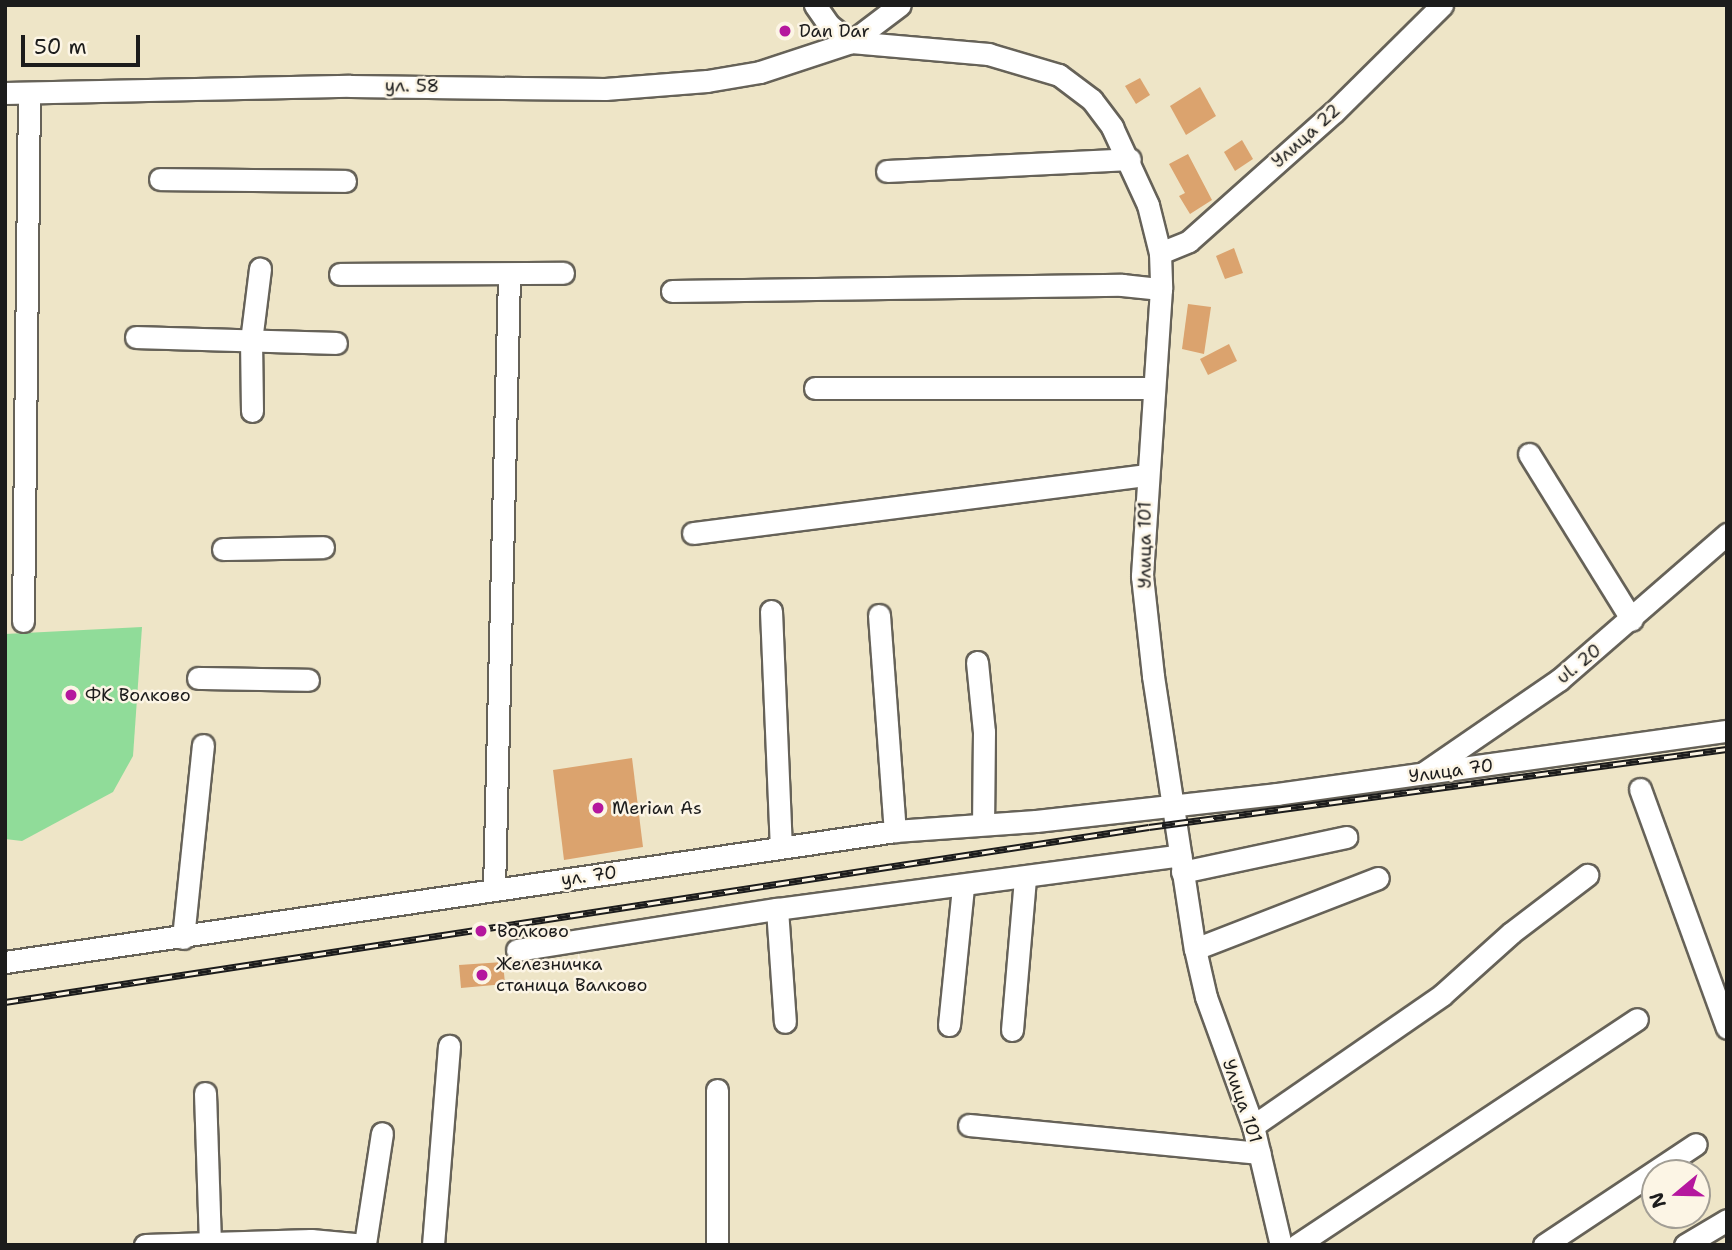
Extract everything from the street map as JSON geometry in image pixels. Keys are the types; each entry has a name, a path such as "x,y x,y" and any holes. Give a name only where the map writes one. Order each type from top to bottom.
{"street":[{"path":"816,5 829,25 851,42 900,5"},
{"name":"Улица 22","path":"1160,253 1189,241 1334,112 1441,5"},
{"name":"ул. 58","path":"5,93 350,86 629,88 734,77 851,42"},
{"name":"Улица 101","path":"851,42 988,54 1059,75 1092,100 1130,159 1149,205 1160,253 1161,289 1146,475 1142,576 1195,950 1206,997 1253,1126 1281,1245"},
{"path":"23,621 29,93"},
{"path":"887,171 1130,159"},
{"path":"160,179 345,180"},
{"path":"252,411 251,341 260,270"},
{"path":"340,274 509,276 563,273"},
{"path":"494,889 509,276"},
{"path":"673,290 1161,289"},
{"path":"136,337 336,343"},
{"path":"815,388 1154,388"},
{"path":"1529,454 1632,620"},
{"path":"693,533 1146,475"},
{"name":"ul. 20","path":"1417,776 1526,705 1632,620 1727,534"},
{"path":"223,549 323,547"},
{"path":"771,611 781,847"},
{"path":"879,615 895,831"},
{"path":"978,662 984,732 983,821"},
{"path":"198,678 308,680"},
{"name":"Улица 70","path":"1173,803 1417,776 1727,731"},
{"path":"183,939 203,745"},
{"path":"1640,789 1727,1028"},
{"name":"ул. 70","path":"5,962 183,939 494,889 895,831 983,821 1036,821 1173,803"},
{"path":"517,950 777,909 1025,878 1181,864 1346,837"},
{"path":"1253,1126 1442,995 1511,933 1587,875"},
{"path":"1012,1030 1025,878"},
{"path":"1195,950 1378,878"},
{"path":"949,1025 963,887"},
{"path":"777,909 785,1023"},
{"path":"1297,1245 1637,1019"},
{"path":"433,1245 449,1045"},
{"path":"717,1090 717,1245"},
{"path":"205,1093 210,1242"},
{"path":"968,1125 1259,1153"},
{"path":"145,1245 210,1242 365,1245 382,1133"},
{"path":"1544,1245 1696,1144"},
{"path":"1685,1245 1727,1220"}],"green space":[{"name":"ФК Волково","path":"142,627 133,756 113,792 22,841 5,839 5,634"}],"building":[{"path":"1140,78 1150,95 1136,104 1125,86"},
{"path":"1200,87 1216,116 1186,135 1170,106"},
{"path":"1242,140 1253,159 1235,171 1224,152"},
{"path":"1188,154 1212,200 1190,214 1179,196 1185,193 1169,164"},
{"path":"1234,248 1243,273 1225,279 1216,256"},
{"path":"1188,304 1211,307 1204,354 1182,349"},
{"path":"1229,344 1237,361 1208,375 1200,359"},
{"name":"Merian As","path":"632,758 643,847 564,860 553,770"},
{"name":"Железничка станица Валково","path":"503,962 505,984 461,988 459,965"}],"railway":[{"path":"5,1002 1149,827 1727,749"}],"place":[{"name":"Dan Dar","path":"785,31"},
{"name":"ФК Волково","path":"71,695"},
{"name":"Merian As","path":"598,808"},
{"name":"Волково","path":"481,931"},
{"name":"Железничка станица Валково","path":"482,975"}]}
